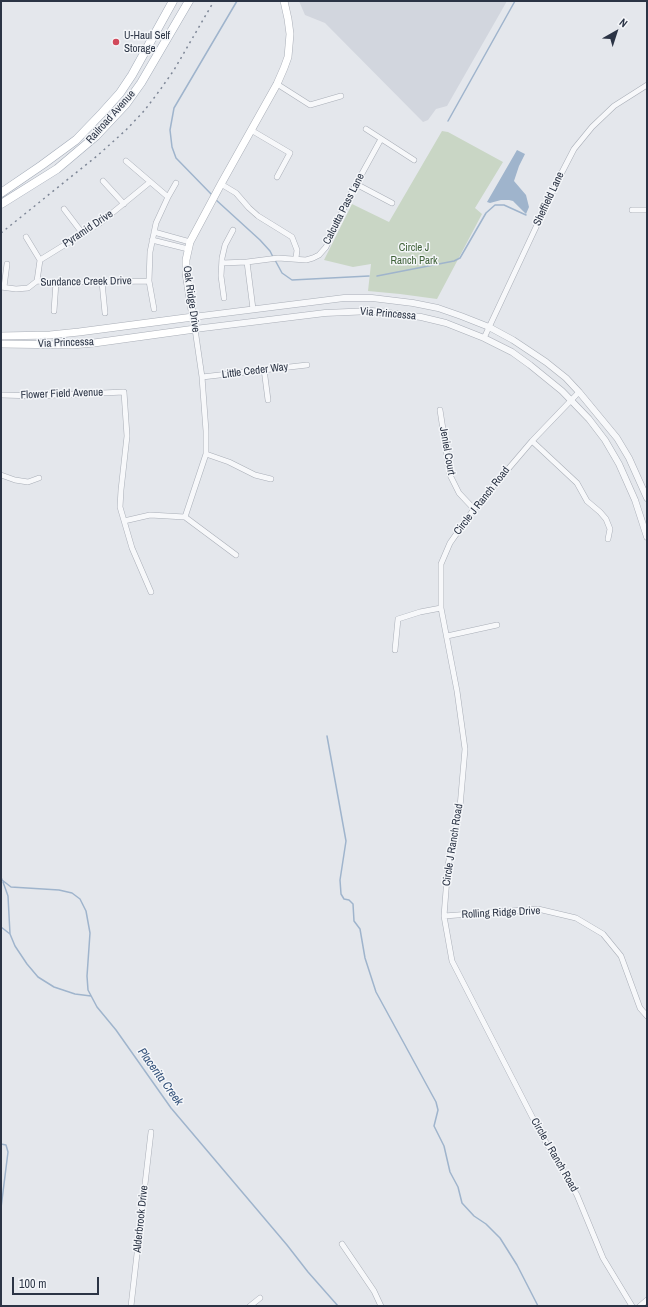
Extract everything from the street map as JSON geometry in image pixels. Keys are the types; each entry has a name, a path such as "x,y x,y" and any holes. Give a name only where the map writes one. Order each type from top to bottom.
{"main road":[{"name":"Railroad Avenue","path":"1,193 76,140 120,93 132,75 173,1"},
{"name":"Railroad Avenue","path":"1,204 57,169 96,136 121,110 141,83 189,1"},
{"name":"Oak Ridge Drive","path":"195,329 186,273 186,260 189,245 220,184 277,84 284,68 290,47 290,34 288,19 283,2"},
{"name":"Via Princessa","path":"1,336 50,335 193,317"},
{"name":"Via Princessa","path":"1,344 57,345 94,343 195,329"}],"street":[{"path":"277,84 310,105 341,96"},
{"name":"Sheffield Lane","path":"484,338 558,178 574,149 592,127 614,106 646,88"},
{"path":"366,129 414,160"},
{"path":"251,130 290,153 277,177"},
{"name":"Calcutta Pass Lane","path":"222,263 247,262 278,258 296,258 306,260 319,255 326,247 356,184 381,139"},
{"path":"126,161 168,196"},
{"path":"103,181 124,204"},
{"name":"Pyramid Drive","path":"40,260 100,223 150,182"},
{"path":"154,310 149,281 152,240 156,222 176,183"},
{"path":"220,184 236,193 258,216 292,237 297,250 296,258"},
{"path":"356,184 392,203"},
{"path":"64,208 82,234"},
{"path":"632,210 647,210"},
{"path":"224,298 221,276 222,263 225,245 233,230"},
{"path":"154,232 189,245"},
{"path":"26,237 40,260 37,281"},
{"path":"152,240 189,245"},
{"path":"247,262 254,309"},
{"path":"3,287 7,264"},
{"name":"Sundance Creek Drive","path":"3,287 16,289 28,288 37,281 149,281"},
{"path":"54,311 56,282"},
{"path":"102,282 105,313"},
{"name":"Via Princessa","path":"193,317 344,298 372,298 438,308 489,327 541,358 566,378 579,392 617,438 629,458 647,498"},
{"name":"Via Princessa","path":"195,329 325,313 372,311 446,322 484,338 512,352 530,365 557,386 589,419 620,464 635,500 647,536"},
{"name":"Oak Ridge Drive","path":"185,517 206,454 202,378 195,329"},
{"name":"Little Ceder Way","path":"202,378 307,364"},
{"path":"264,369 268,400"},
{"name":"Flower Field Avenue","path":"1,395 38,396 124,392 127,436 120,490 120,507 124,521"},
{"name":"Circle J Ranch Road","path":"579,392 532,441 474,509 450,543 441,564 441,608 457,691 465,749 460,807 448,865 444,916 452,961 541,1134 577,1195 603,1258 632,1306"},
{"name":"Jeniel Court","path":"440,410 450,475 459,493 474,509"},
{"path":"532,441 577,483 587,501 606,519 610,529 608,539"},
{"path":"206,454 229,462 255,475 271,479"},
{"path":"1,475 15,480 28,482 39,478"},
{"path":"150,592 132,548 124,521 150,515 185,517 236,555"},
{"path":"395,650 398,619 420,612 441,608"},
{"path":"446,636 497,625"},
{"name":"Rolling Ridge Drive","path":"444,916 538,909 576,918 603,934 621,956 640,1008 647,1016"},
{"name":"Alderbrook Drive","path":"131,1306 151,1132"},
{"path":"342,1244 374,1291 381,1306"},
{"path":"250,1306 260,1298"},
{"path":"640,1306 647,1300"}],"shaded area":[{"path":"299,1 507,1 447,106 436,109 428,120 423,122 325,23 305,15"}],"green space":[{"name":"Circle J Ranch Park","path":"442,131 448,132 503,162 475,208 482,214 437,299 368,291 371,264 353,267 324,260 352,204 389,222"}],"water":[{"path":"517,150 525,154 514,181 526,195 529,207 526,214 513,201 501,200 490,203 487,202"}],"waterway":[{"path":"213,196 176,158 172,147 170,130 174,108 237,1"},
{"path":"448,121 515,1"},
{"path":"215,199 260,240 270,251 273,257"},
{"path":"377,276 454,261 460,258 486,213 495,205 504,205 526,215"},
{"path":"275,260 282,273 292,280 369,276"},
{"path":"327,736 346,841 340,880 341,894 344,899 349,900 353,904 354,921 360,929 365,958 376,992 436,1102 438,1110 434,1126 444,1146 450,1172 458,1187 462,1203 474,1216 486,1224 500,1238 517,1265 538,1306"},
{"name":"Placerita Creek","path":"1,877 2,880 11,887 59,890 72,893 80,899 86,911 90,933 87,976 88,990 97,1007 116,1030 171,1108 338,1306"},
{"path":"3,882 8,896 10,934 15,946 27,964 38,977 54,987 75,994 91,996"},
{"path":"1,927 10,934"},
{"path":"1,1144 6,1145 8,1152 1,1208"},
{"path":"1,1223 1,1233"}],"railway":[{"path":"1,233 97,156 126,130 144,111 174,70 214,1"}],"place":[{"name":"U-Haul Self Storage","path":"116,42"}]}
